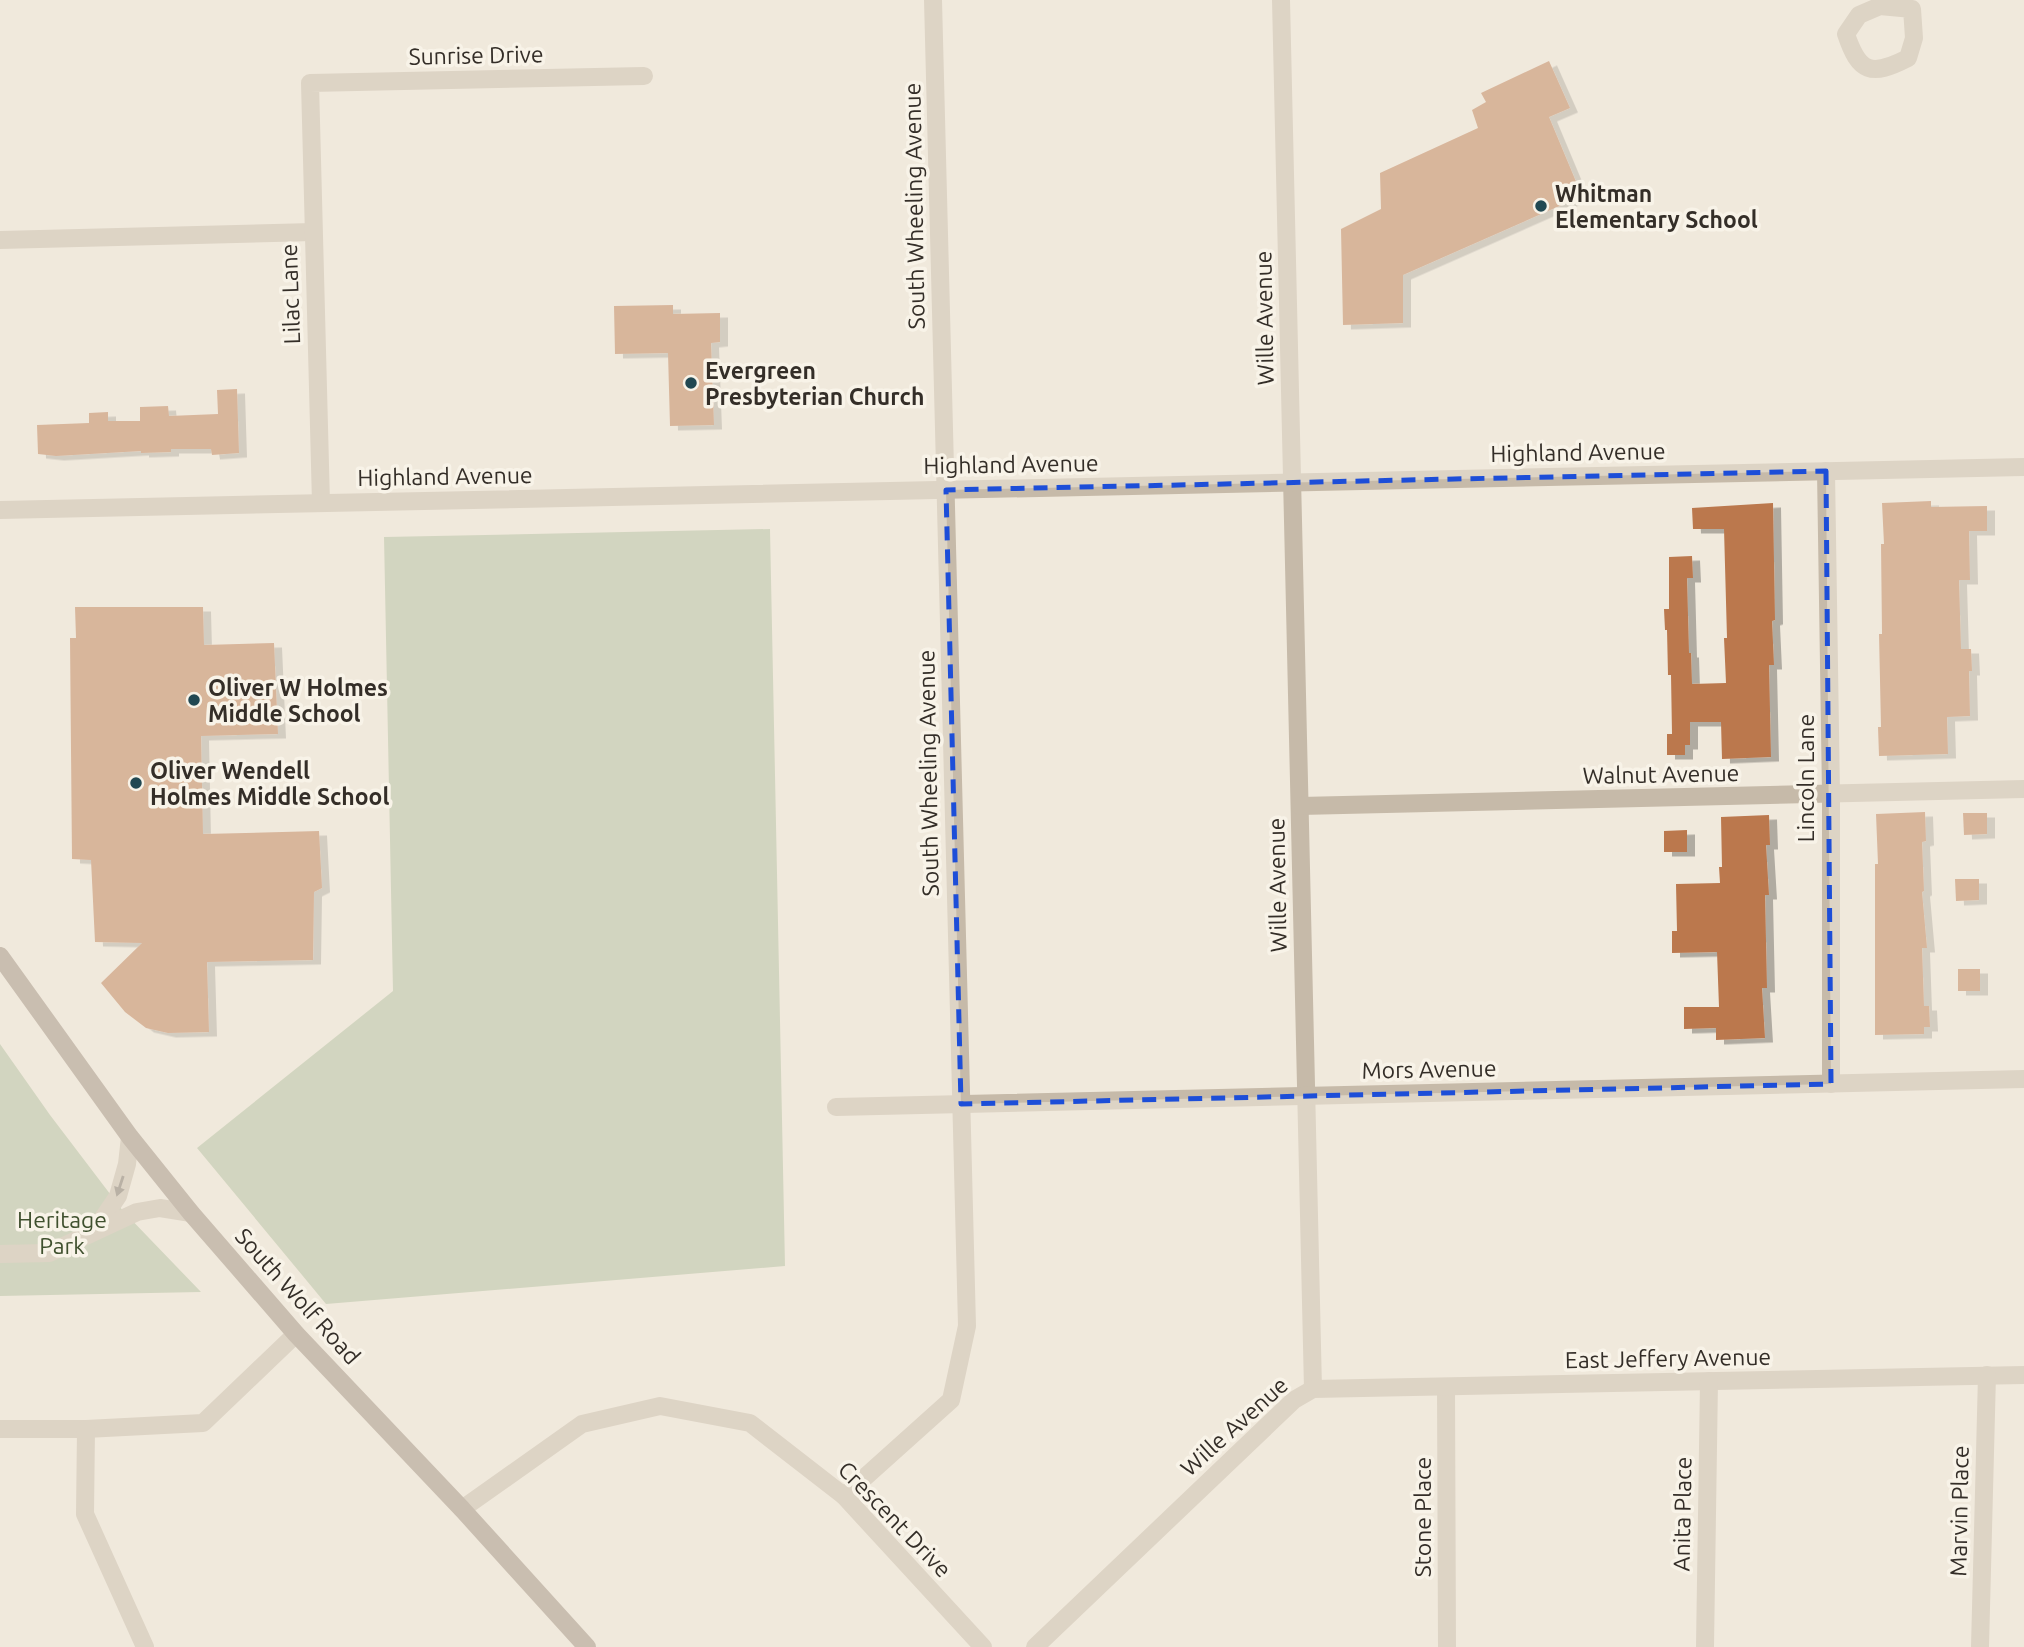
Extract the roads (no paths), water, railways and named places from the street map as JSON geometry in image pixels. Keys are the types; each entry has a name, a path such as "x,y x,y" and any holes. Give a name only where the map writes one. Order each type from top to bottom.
{"main road":[{"name":"South Wolf Road","path":"0,956 130,1137 191,1213 296,1334 462,1509 587,1647"}],"street":[{"name":"South Wheeling Avenue","path":"844,1496 951,1400 967,1326 933,0"},
{"name":"Wille Avenue","path":"1035,1647 1294,1400 1313,1389 1281,0"},
{"name":"Sunrise Drive","path":"310,83 644,76"},
{"name":"Lilac Lane","path":"310,83 321,503"},
{"path":"0,240 313,232"},
{"name":"Highland Avenue","path":"0,510 2024,467"},
{"name":"Lincoln Lane","path":"1826,471 1830,1084"},
{"name":"Walnut Avenue","path":"1300,806 2024,789"},
{"name":"Mors Avenue","path":"836,1107 2024,1079"},
{"path":"95,1230 118,1196 127,1164 130,1137"},
{"path":"0,1254 49,1253 95,1230 137,1213 160,1208 191,1213"},
{"path":"0,1429 86,1429 203,1423 296,1334"},
{"name":"East Jeffery Avenue","path":"1313,1389 2024,1375"},
{"name":"Marvin Place","path":"1980,1647 1987,1376"},
{"name":"Anita Place","path":"1705,1647 1709,1381"},
{"name":"Stone Place","path":"1446,1387 1447,1647"},
{"name":"Crescent Drive","path":"462,1509 582,1424 660,1406 750,1423 844,1496 983,1647"},
{"path":"86,1429 85,1514 145,1647"}],"place":[{"name":"Whitman Elementary School","path":"1541,206"},
{"name":"Evergreen Presbyterian Church","path":"691,383"},
{"name":"Oliver W Holmes Middle School","path":"194,700"},
{"name":"Oliver Wendell Holmes Middle School","path":"136,783"}],"park label":[{"name":"Heritage Park","path":"62,1232"}]}
